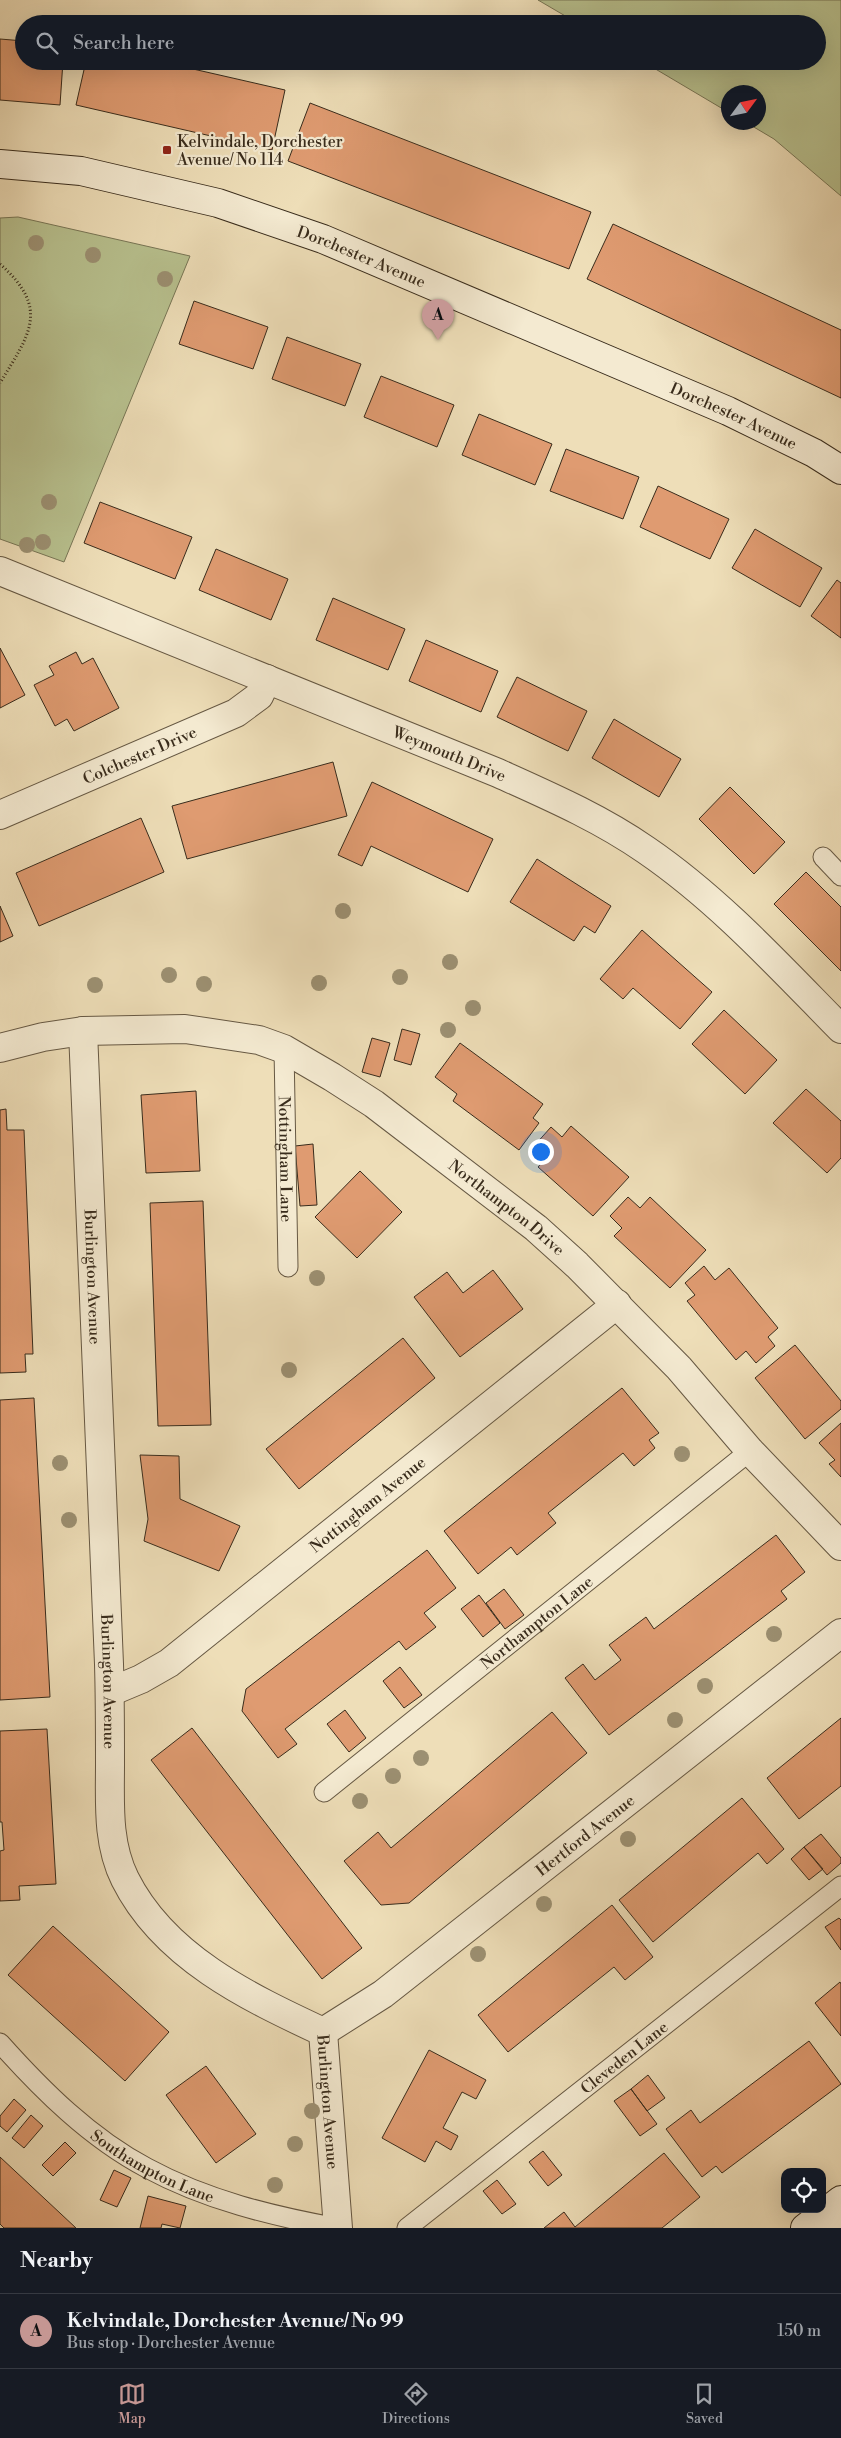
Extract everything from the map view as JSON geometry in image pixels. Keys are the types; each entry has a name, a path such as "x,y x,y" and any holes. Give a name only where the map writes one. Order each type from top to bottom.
{"street":[{"name":"Dorchester Avenue","path":"0,164 81,171 218,203 323,239 728,411 814,453 841,470"},
{"name":"Weymouth Drive","path":"0,571 534,789 578,809 637,845 716,904 841,1029"},
{"name":"Colchester Drive","path":"0,815 236,714 259,696 267,680"},
{"name":"Northampton Drive","path":"0,1048 43,1037 83,1031 185,1029 259,1040 284,1050 332,1077 382,1110 536,1228 617,1304 679,1368 750,1451 841,1546"},
{"name":"Burlington Avenue","path":"83,1031 110,1692 110,1830 124,1878 149,1916 178,1948 217,1975 268,2006 324,2032 338,2228"},
{"name":"Nottingham Avenue","path":"110,1692 141,1679 169,1663 617,1304"},
{"name":"Hertford Avenue","path":"324,2032 383,1994 841,1634"}],"lane":[{"path":"823,857 841,876"},
{"name":"Nottingham Lane","path":"284,1050 288,1268"},
{"name":"Northampton Lane","path":"324,1792 750,1451"},
{"name":"Cleveden Lane","path":"408,2228 841,1886"},
{"name":"Southampton Lane","path":"0,2043 34,2081 93,2132 146,2168 210,2197 287,2218 338,2228"}],"path":[{"path":"0,264 25,293 32,315 28,335 0,384"}],"green space":[{"path":"538,0 841,0 841,196 774,139 759,130 766,130 766,85 721,85 721,108 657,70 826,70 826,15 564,15"},
{"path":"18,217 190,256 64,562 0,539 0,218"}],"building":[{"path":"0,39 15,40 15,70 62,70 60,105 0,100"},
{"path":"84,70 197,70 285,90 272,150 76,105"},
{"path":"310,103 591,212 569,269 288,161"},
{"path":"613,224 841,330 841,398 587,279"},
{"path":"194,301 268,327 253,369 179,344"},
{"path":"287,337 361,364 345,406 272,379"},
{"path":"381,376 454,405 437,447 364,417"},
{"path":"479,414 552,444 535,485 462,455"},
{"path":"566,449 639,477 623,519 550,491"},
{"path":"658,486 729,519 710,559 640,527"},
{"path":"100,502 192,537 175,579 84,543"},
{"path":"755,529 822,568 800,607 732,568"},
{"path":"216,549 288,579 271,620 199,590"},
{"path":"837,580 841,583 841,638 811,616"},
{"path":"333,598 405,629 388,670 316,640"},
{"path":"426,640 498,671 481,712 409,681"},
{"path":"0,648 25,695 0,708"},
{"path":"76,652 82,664 93,658 119,708 74,731 67,719 55,726 34,685 54,675 49,666"},
{"path":"517,677 587,711 568,751 497,717"},
{"path":"614,719 681,759 659,797 592,758"},
{"path":"333,762 347,816 187,859 172,806"},
{"path":"372,782 493,839 468,892 371,846 362,866 338,855"},
{"path":"730,787 785,842 754,874 699,819"},
{"path":"141,818 164,872 39,926 16,873"},
{"path":"537,859 611,906 595,933 584,926 574,941 510,902"},
{"path":"806,872 841,907 841,971 774,904"},
{"path":"0,906 13,936 0,942"},
{"path":"642,930 712,992 680,1029 633,988 623,999 600,979"},
{"path":"724,1010 777,1060 745,1094 692,1044"},
{"path":"402,1029 420,1034 411,1065 394,1060"},
{"path":"372,1038 390,1043 380,1077 362,1072"},
{"path":"460,1043 543,1104 533,1118 539,1123 519,1150 453,1101 457,1094 435,1077"},
{"path":"806,1089 841,1121 841,1158 827,1173 773,1123"},
{"path":"196,1091 200,1171 146,1173 141,1095"},
{"path":"6,1109 7,1130 24,1130 33,1354 25,1354 26,1372 0,1373 0,1110"},
{"path":"571,1126 629,1177 593,1216 538,1167 547,1157 534,1146 551,1127 562,1137"},
{"path":"313,1144 317,1205 300,1206 295,1146"},
{"path":"360,1171 402,1212 357,1258 315,1217"},
{"path":"628,1197 640,1208 650,1197 706,1250 670,1288 614,1236 622,1228 610,1216"},
{"path":"203,1201 211,1425 158,1426 150,1203"},
{"path":"704,1266 715,1280 729,1268 778,1328 768,1337 775,1346 756,1363 746,1351 736,1360 687,1301 695,1295 685,1283"},
{"path":"493,1270 523,1309 460,1357 414,1297 447,1272 463,1293"},
{"path":"403,1338 435,1378 299,1489 266,1449"},
{"path":"795,1345 841,1401 841,1409 805,1439 755,1378"},
{"path":"622,1388 659,1433 649,1440 655,1448 634,1466 623,1453 548,1513 556,1523 517,1555 511,1547 478,1574 444,1531"},
{"path":"34,1398 50,1697 0,1700 0,1400"},
{"path":"841,1423 841,1477 829,1464 835,1460 819,1443"},
{"path":"140,1455 179,1456 180,1499 240,1526 219,1571 144,1541 148,1519"},
{"path":"776,1535 805,1572 781,1591 787,1599 609,1735 565,1678 583,1664 595,1680 621,1660 609,1645 646,1617 654,1629"},
{"path":"427,1550 456,1588 424,1613 436,1627 406,1650 399,1641 285,1729 297,1744 278,1758 242,1711 246,1689"},
{"path":"504,1589 524,1615 505,1629 486,1603"},
{"path":"479,1595 500,1623 483,1637 461,1609"},
{"path":"400,1667 422,1695 404,1708 383,1681"},
{"path":"345,1710 366,1738 349,1752 327,1724"},
{"path":"552,1712 587,1753 409,1903 381,1905 344,1861 378,1832 391,1848"},
{"path":"841,1718 841,1786 799,1819 767,1778"},
{"path":"192,1728 362,1948 322,1979 151,1760"},
{"path":"47,1729 56,1884 19,1886 20,1900 0,1901 0,1851 4,1850 2,1822 0,1822 0,1731"},
{"path":"742,1798 784,1849 767,1864 758,1853 653,1942 619,1900"},
{"path":"821,1834 841,1858 841,1863 827,1875 804,1847"},
{"path":"804,1847 823,1869 809,1880 791,1859"},
{"path":"612,1905 653,1957 625,1980 614,1967 508,2052 478,2015"},
{"path":"839,1918 841,1920 841,1950 825,1927"},
{"path":"53,1926 169,2032 125,2081 8,1975"},
{"path":"840,1982 841,1984 841,2036 815,2003"},
{"path":"809,2041 841,2084 722,2173 716,2166 702,2177 666,2129 691,2110 700,2123"},
{"path":"429,2050 486,2080 476,2099 462,2092 443,2128 458,2136 451,2150 436,2141 425,2162 382,2138"},
{"path":"206,2066 256,2134 216,2163 166,2095"},
{"path":"648,2075 665,2098 647,2111 631,2089"},
{"path":"631,2089 657,2124 640,2136 614,2101"},
{"path":"14,2099 26,2110 7,2132 0,2126 0,2116"},
{"path":"31,2115 43,2126 24,2148 12,2138"},
{"path":"65,2142 76,2153 53,2176 42,2165"},
{"path":"543,2151 562,2175 548,2186 529,2162"},
{"path":"664,2153 700,2197 662,2228 544,2228 564,2212 575,2227"},
{"path":"0,2157 76,2228 4,2228 0,2224"},
{"path":"114,2170 131,2178 117,2207 100,2200"},
{"path":"497,2180 516,2204 502,2214 483,2191"},
{"path":"148,2196 186,2206 180,2228 162,2224 161,2228 140,2228"}],"place":[{"name":"Kelvindale, Dorchester Avenue/ No 114","path":"167,150"},
{"name":"Kelvindale, Dorchester Avenue/ No 99","path":"438,340"}]}
